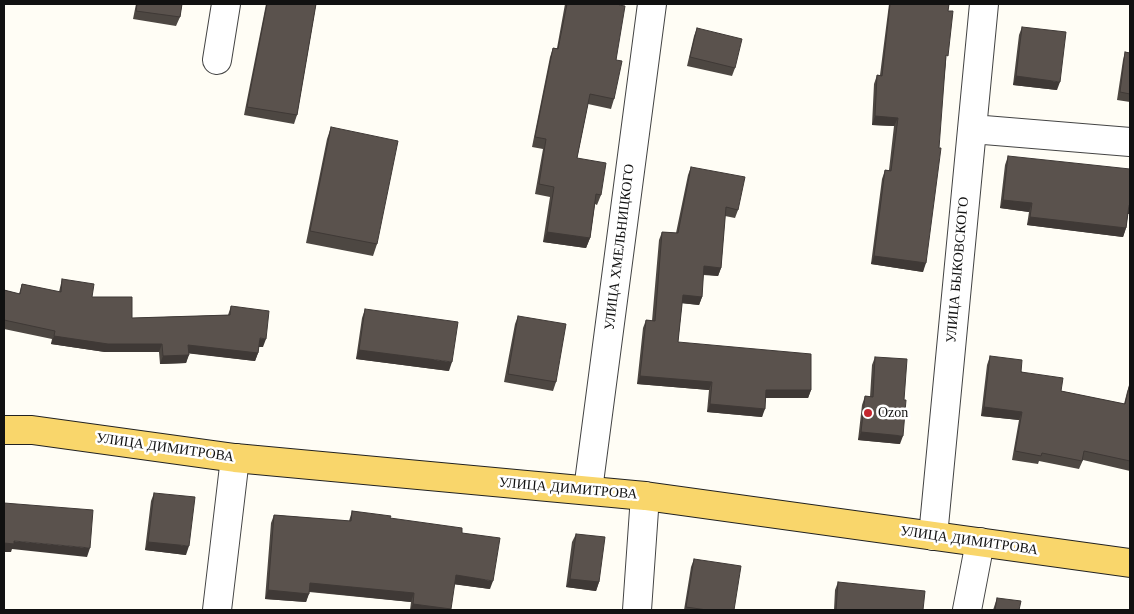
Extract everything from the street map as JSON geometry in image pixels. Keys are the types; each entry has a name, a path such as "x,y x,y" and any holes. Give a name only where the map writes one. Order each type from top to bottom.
{"main road":[{"name":"УЛИЦА ДИМИТРОВА","path":"4,430 32,430 235,458 645,496 1130,563"}],"street":[{"path":"217,60 226,4"},
{"name":"УЛИЦА ХМЕЛЬНИЦКОГО","path":"588,490 652,4"},
{"name":"УЛИЦА БЫКОВСКОГО","path":"933,536 984,4"},
{"path":"972,129 1130,142"},
{"path":"217,610 235,458"},
{"path":"637,610 645,496"},
{"path":"967,610 980,542"}],"building":[{"path":"137,4 182,4 180,17 136,11"},
{"path":"267,4 316,4 297,115 247,107"},
{"path":"567,4 619,4 625,6 616,60 622,61 614,99 590,94 577,158 606,163 601,195 596,194 590,238 547,232 554,187 539,184 546,139 535,137 553,48 558,49"},
{"path":"890,4 949,4 948,11 953,11 948,56 946,55 939,148 941,148 926,263 874,256 885,170 891,171 898,118 875,116 877,75 882,76"},
{"path":"1022,27 1066,32 1060,82 1016,76"},
{"path":"697,28 742,39 735,68 690,57"},
{"path":"1125,52 1130,53 1130,94 1120,92"},
{"path":"331,127 398,141 377,244 310,231"},
{"path":"1008,156 1130,169 1130,205 1126,228 1030,217 1032,203 1003,200"},
{"path":"691,167 745,177 738,210 726,207 721,268 704,266 702,297 683,295 678,342 811,354 811,390 766,390 765,409 710,404 712,382 640,376 646,320 655,321 662,232 678,233"},
{"path":"62,279 94,284 92,297 132,297 132,318 230,315 231,306 269,311 266,339 260,338 258,353 188,345 189,355 163,356 162,344 108,344 54,336 55,331 4,320 4,290 20,294 22,284 61,292"},
{"path":"365,309 458,322 452,362 359,350"},
{"path":"518,316 566,324 556,382 508,374"},
{"path":"990,356 1022,360 1021,372 1063,378 1061,391 1125,404 1130,383 1130,461 1084,451 1082,461 1042,453 1041,456 1015,451 1022,412 984,407"},
{"path":"875,357 907,359 903,436 861,432 865,396 873,397"},
{"path":"154,493 195,497 189,546 148,542"},
{"path":"4,503 93,510 90,548 14,541 14,544 4,543"},
{"path":"352,511 462,528 462,533 500,538 493,581 456,575 451,609 413,604 414,593 310,583 309,594 268,590 274,515 351,521"},
{"path":"576,534 605,537 599,582 570,579"},
{"path":"694,559 741,566 734,610 707,610 686,607"},
{"path":"838,582 925,591 923,610 836,610"},
{"path":"997,598 1021,601 1019,610 995,610"}],"place":[{"name":"Ozon","path":"868,413"}]}
